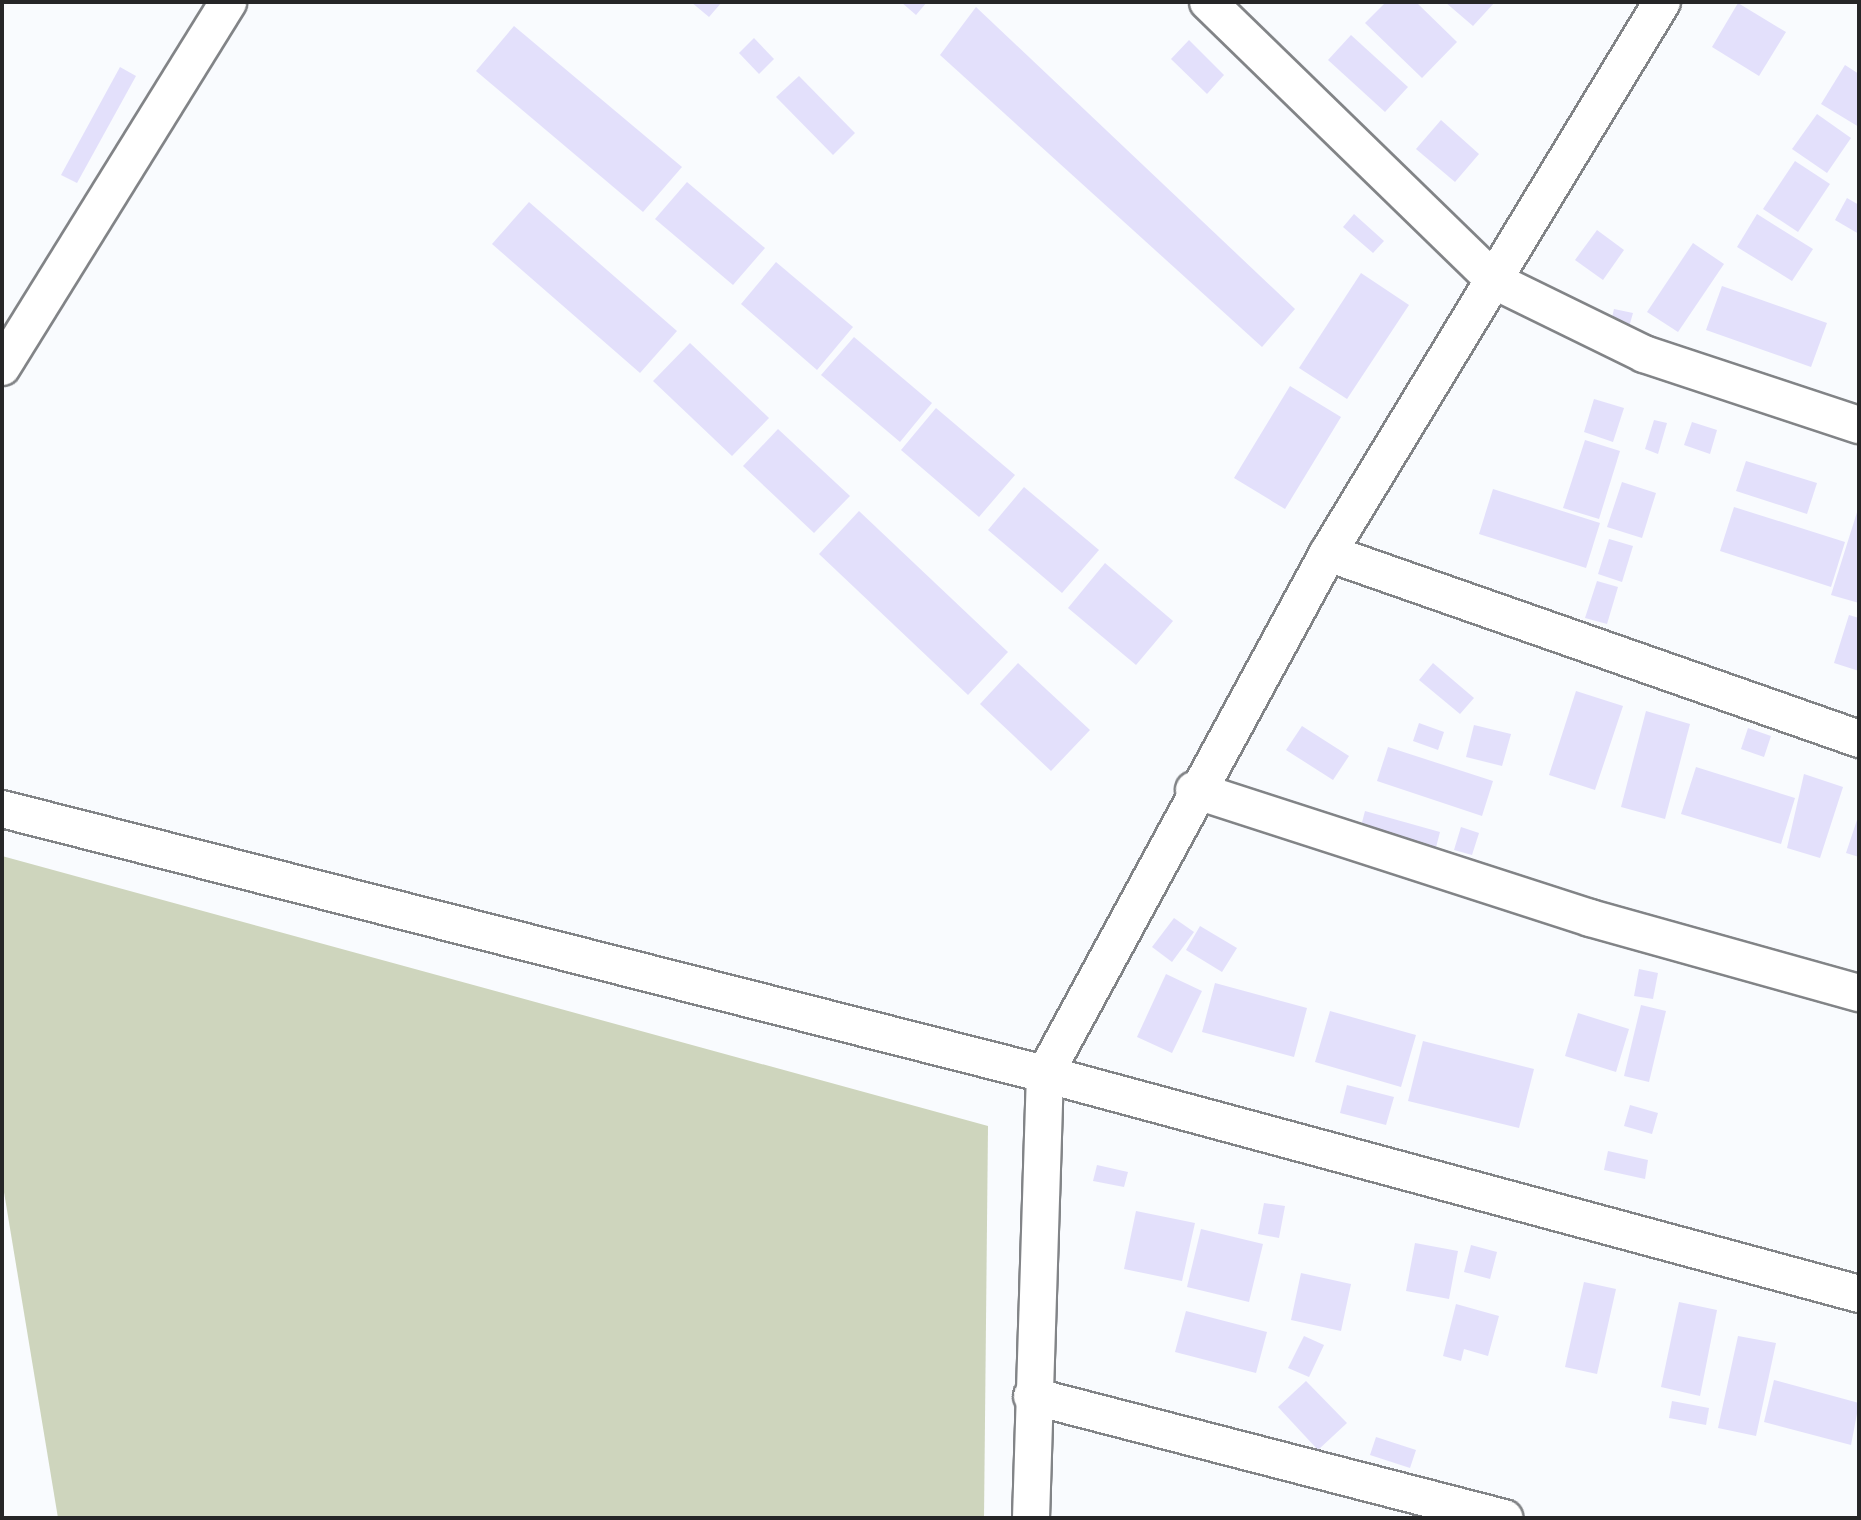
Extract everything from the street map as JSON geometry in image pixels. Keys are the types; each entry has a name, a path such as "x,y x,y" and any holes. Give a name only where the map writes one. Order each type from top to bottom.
{"street":[{"path":"2,367 228,2"},
{"path":"1208,2 1495,281 1644,354 1859,425"},
{"path":"1031,1518 1032,1396 1045,1074 1194,790 1328,553 1495,281 1651,7"},
{"path":"1328,553 1859,739"},
{"path":"1194,790 1590,918 1859,993"},
{"path":"2,809 1045,1074 1859,1294"},
{"path":"1032,1396 1504,1518"}],"green space":[{"path":"2,856 988,1126 984,1518 58,1518 2,1180"}],"building":[{"path":"691,2 722,2 709,17"},
{"path":"901,2 927,2 916,15"},
{"path":"1386,2 1416,2 1457,42 1422,78 1365,23"},
{"path":"1445,2 1495,2 1473,26"},
{"path":"1738,3 1786,32 1759,76 1712,47"},
{"path":"976,7 1295,309 1262,347 940,55"},
{"path":"514,26 682,167 643,212 476,71"},
{"path":"1351,35 1408,87 1385,112 1328,60"},
{"path":"754,38 774,59 759,74 739,53"},
{"path":"1189,40 1224,75 1207,94 1171,59"},
{"path":"1845,65 1859,74 1859,127 1821,104"},
{"path":"120,67 136,76 77,183 61,175"},
{"path":"799,76 855,133 833,155 776,97"},
{"path":"1817,114 1851,138 1827,173 1792,149"},
{"path":"1441,120 1479,154 1455,182 1416,149"},
{"path":"1795,161 1830,184 1798,232 1763,209"},
{"path":"687,182 765,248 733,285 655,219"},
{"path":"1847,198 1859,205 1859,234 1835,220"},
{"path":"529,202 677,331 640,373 492,244"},
{"path":"1354,214 1384,241 1373,253 1343,227"},
{"path":"1757,214 1813,249 1792,281 1737,247"},
{"path":"1597,230 1624,250 1603,280 1575,260"},
{"path":"1693,243 1724,264 1678,332 1647,312"},
{"path":"776,262 853,327 817,370 741,304"},
{"path":"1361,273 1409,305 1347,399 1299,368"},
{"path":"1722,286 1827,323 1811,367 1706,330"},
{"path":"1614,309 1633,313 1629,327 1611,322"},
{"path":"854,337 932,403 900,442 821,375"},
{"path":"690,343 769,418 732,456 653,381"},
{"path":"1290,386 1341,417 1285,509 1234,478"},
{"path":"1594,399 1624,408 1613,442 1584,432"},
{"path":"936,408 1015,475 979,517 901,450"},
{"path":"1654,420 1667,423 1658,454 1645,449"},
{"path":"1692,422 1717,430 1710,454 1684,445"},
{"path":"778,429 850,496 814,533 743,466"},
{"path":"1585,440 1620,451 1599,519 1563,508"},
{"path":"1746,461 1817,483 1807,514 1736,491"},
{"path":"1622,482 1656,493 1642,538 1607,527"},
{"path":"1024,487 1099,550 1062,593 988,530"},
{"path":"1493,489 1600,523 1586,568 1479,534"},
{"path":"1734,507 1845,542 1831,587 1720,551"},
{"path":"1859,509 1859,603 1831,595"},
{"path":"859,511 1008,652 968,695 819,554"},
{"path":"1609,539 1633,546 1622,582 1598,574"},
{"path":"1105,563 1173,621 1136,665 1068,608"},
{"path":"1597,581 1618,587 1607,624 1585,618"},
{"path":"1849,615 1859,618 1859,671 1834,663"},
{"path":"1018,663 1090,730 1051,771 980,704"},
{"path":"1433,663 1474,698 1460,714 1419,680"},
{"path":"1576,691 1623,706 1595,790 1549,775"},
{"path":"1646,711 1690,724 1665,819 1621,807"},
{"path":"1419,723 1444,732 1438,750 1413,741"},
{"path":"1474,725 1511,734 1502,766 1466,757"},
{"path":"1302,726 1349,756 1333,780 1286,750"},
{"path":"1748,728 1771,736 1764,757 1741,749"},
{"path":"1388,747 1493,781 1482,816 1377,781"},
{"path":"1696,767 1795,798 1781,844 1681,814"},
{"path":"1804,774 1843,787 1820,858 1787,848"},
{"path":"1365,811 1440,832 1434,855 1359,834"},
{"path":"1859,814 1859,857 1846,853"},
{"path":"1461,827 1479,833 1472,855 1454,850"},
{"path":"1174,918 1194,932 1172,962 1152,947"},
{"path":"1200,926 1237,948 1222,972 1186,950"},
{"path":"1639,969 1658,973 1653,999 1634,996"},
{"path":"1166,974 1202,991 1172,1053 1137,1037"},
{"path":"1215,983 1307,1008 1294,1057 1202,1032"},
{"path":"1641,1005 1666,1011 1649,1082 1624,1076"},
{"path":"1330,1011 1416,1035 1401,1087 1315,1062"},
{"path":"1578,1013 1629,1029 1616,1072 1565,1056"},
{"path":"1423,1041 1534,1069 1519,1128 1408,1101"},
{"path":"1347,1085 1394,1097 1386,1125 1340,1113"},
{"path":"1630,1105 1658,1113 1652,1134 1624,1126"},
{"path":"1608,1151 1648,1160 1645,1179 1604,1170"},
{"path":"1097,1165 1128,1172 1124,1187 1093,1181"},
{"path":"1264,1203 1285,1206 1279,1238 1258,1234"},
{"path":"1136,1211 1195,1223 1182,1281 1124,1269"},
{"path":"1201,1229 1263,1244 1249,1302 1187,1287"},
{"path":"1415,1243 1458,1251 1449,1299 1406,1291"},
{"path":"1471,1245 1497,1252 1490,1279 1464,1272"},
{"path":"1301,1273 1351,1284 1341,1331 1291,1320"},
{"path":"1584,1282 1616,1289 1597,1374 1565,1367"},
{"path":"1679,1302 1717,1310 1700,1396 1661,1387"},
{"path":"1456,1304 1499,1316 1488,1356 1464,1349 1461,1361 1443,1356"},
{"path":"1186,1311 1267,1332 1256,1373 1175,1352"},
{"path":"1304,1336 1324,1345 1309,1377 1288,1368"},
{"path":"1738,1336 1776,1343 1756,1436 1718,1428"},
{"path":"1774,1380 1859,1403 1851,1445 1764,1422"},
{"path":"1306,1381 1347,1423 1318,1450 1278,1407"},
{"path":"1672,1401 1709,1408 1706,1425 1669,1418"},
{"path":"1376,1437 1416,1450 1410,1468 1370,1455"}]}
